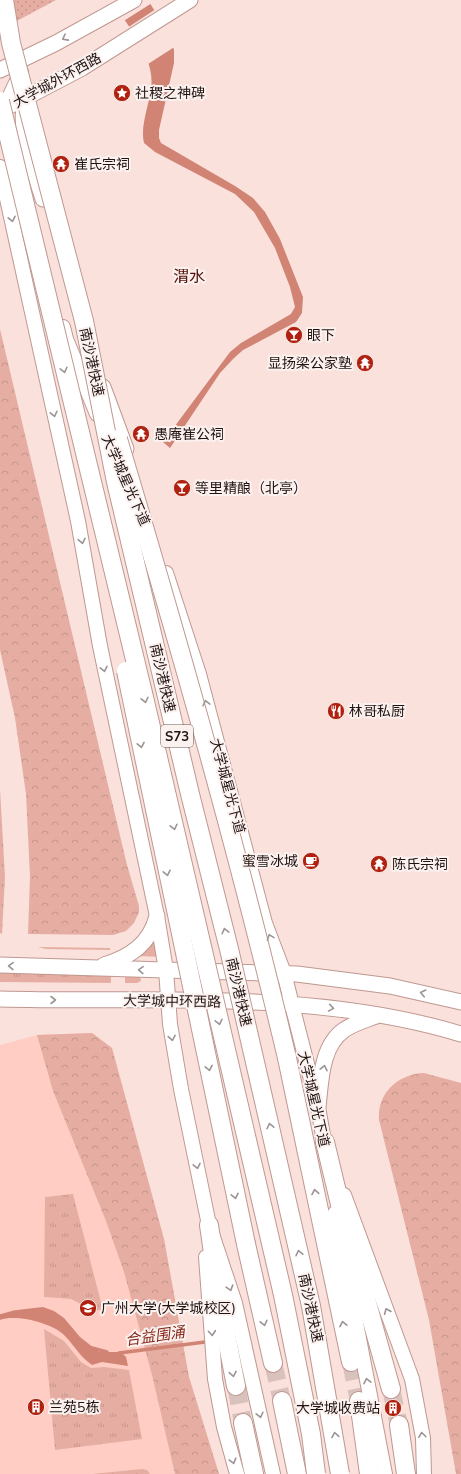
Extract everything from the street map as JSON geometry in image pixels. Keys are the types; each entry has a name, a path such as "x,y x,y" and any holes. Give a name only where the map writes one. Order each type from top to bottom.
{"highway":[{"name":"南沙港快速","path":"4,0 11,43 84,321 116,482 229,949 311,1306 340,1474"},
{"name":"南沙港快速","path":"1,112 144,698 283,1295 311,1434 316,1474"},
{"path":"84,321 197,708 232,837 287,1058 322,1231 351,1362"},
{"path":"76,419 135,717 246,1244 273,1363"},
{"path":"325,1142 343,1217 391,1389"},
{"path":"209,1225 221,1308 236,1386"},
{"path":"282,1400 297,1474"},
{"path":"359,1401 369,1474"},
{"path":"243,1423 254,1474"},
{"path":"399,1424 406,1474"}],"main road":[{"path":"0,70 99,20 134,0"},
{"name":"大学城外环西路","path":"1,112 57,82 113,49 190,0"},
{"path":"1,112 30,56"},
{"path":"29,96 23,110 25,134 58,253 78,318 130,461 159,549"},
{"name":"大学城星光下道","path":"1,112 21,164 66,339 132,503 159,549 199,674 265,923 284,973 318,1107 325,1142 338,1233 385,1474"},
{"path":"1,174 78,521 100,646 158,916 166,970 170,1024 181,1089 209,1225 235,1303 273,1474"},
{"path":"90,968 115,962 131,954 149,936 158,916"},
{"path":"0,965 284,973 356,980 461,1002"},
{"name":"大学城中环西路","path":"0,999 169,999 322,1007 378,1016 444,1029 461,1034"},
{"path":"318,1107 323,1071 331,1043 345,1029 378,1016"},
{"path":"325,1142 412,1379 423,1438 424,1474"},
{"path":"209,1225 206,1260 215,1379 224,1427 237,1474"}],"shaded area":[{"path":"111,0 148,0 170,36 174,50 174,63 159,130 159,138 161,143 253,198 265,212 280,239 303,297 302,313 296,322 243,350 220,373 170,448 163,442 230,352 241,343 291,314 295,307 290,287 275,248 254,212 235,194 155,152 144,143 143,130 151,88 149,65 139,42"},
{"name":"广州大学(大学城校区)","path":"92,1033 112,1048 164,1239 189,1377 219,1474 0,1474 0,1045 37,1035"},
{"path":"43,1307 54,1311 64,1318 80,1337 99,1352 121,1352 126,1357 128,1366 102,1362 92,1365 65,1336 52,1327 24,1319 7,1318 0,1320 0,1317 17,1310"}],"green space":[{"path":"0,0 56,0 0,30"},
{"path":"0,329 127,865 139,906 139,912 134,923 126,931 113,935 28,934 30,877 26,794 15,718 0,650"},
{"path":"0,789 5,877 2,934 0,933"},
{"path":"153,937 163,957 137,956"},
{"path":"38,947 110,948 110,950 46,949"},
{"path":"0,972 111,974 111,983 0,982"},
{"path":"125,974 140,976 141,981 137,983 125,983"},
{"path":"92,1033 112,1048 164,1239 189,1377 219,1474 175,1474 152,1375 124,1272 106,1221 53,1091 37,1035"},
{"path":"424,1073 461,1083 461,1474 456,1474 429,1320 379,1120 379,1110 382,1101 391,1087 406,1077"},
{"path":"73,1194 103,1310 92,1310 71,1299 44,1297 45,1197"},
{"path":"44,1329 64,1341 81,1362 91,1368 104,1367 129,1370 142,1439 55,1450"},
{"path":"142,1469 147,1470 150,1474 92,1474"}],"pier":[{"path":"109,0 151,0 152,3 122,22"},
{"path":"156,9 172,35 176,46 148,64 127,28"}],"waterway":[{"name":"合益围涌","path":"0,1316 15,1312"},
{"name":"合益围涌","path":"119,1353 205,1342"},
{"name":"合益围涌","path":"92,1348 107,1352"}],"tunnel":[{"path":"351,1362 359,1401"},
{"path":"273,1363 282,1401"},
{"path":"236,1386 243,1423"},
{"path":"391,1389 399,1425"}],"place":[{"name":"社稷之神碑","path":"122,93"},
{"name":"崔氏宗祠","path":"61,164"},
{"name":"眼下","path":"294,335"},
{"name":"显扬梁公家塾","path":"365,363"},
{"name":"愚庵崔公祠","path":"141,434"},
{"name":"等里精酿（北亭）","path":"182,488"},
{"name":"林哥私厨","path":"336,711"},
{"name":"蜜雪冰城","path":"311,861"},
{"name":"陈氏宗祠","path":"379,864"},
{"name":"广州大学(大学城校区)","path":"88,1308"},
{"name":"兰苑5栋","path":"36,1407"},
{"name":"大学城收费站","path":"393,1408"}],"district":[{"name":"渭水","path":"189,276"}]}
